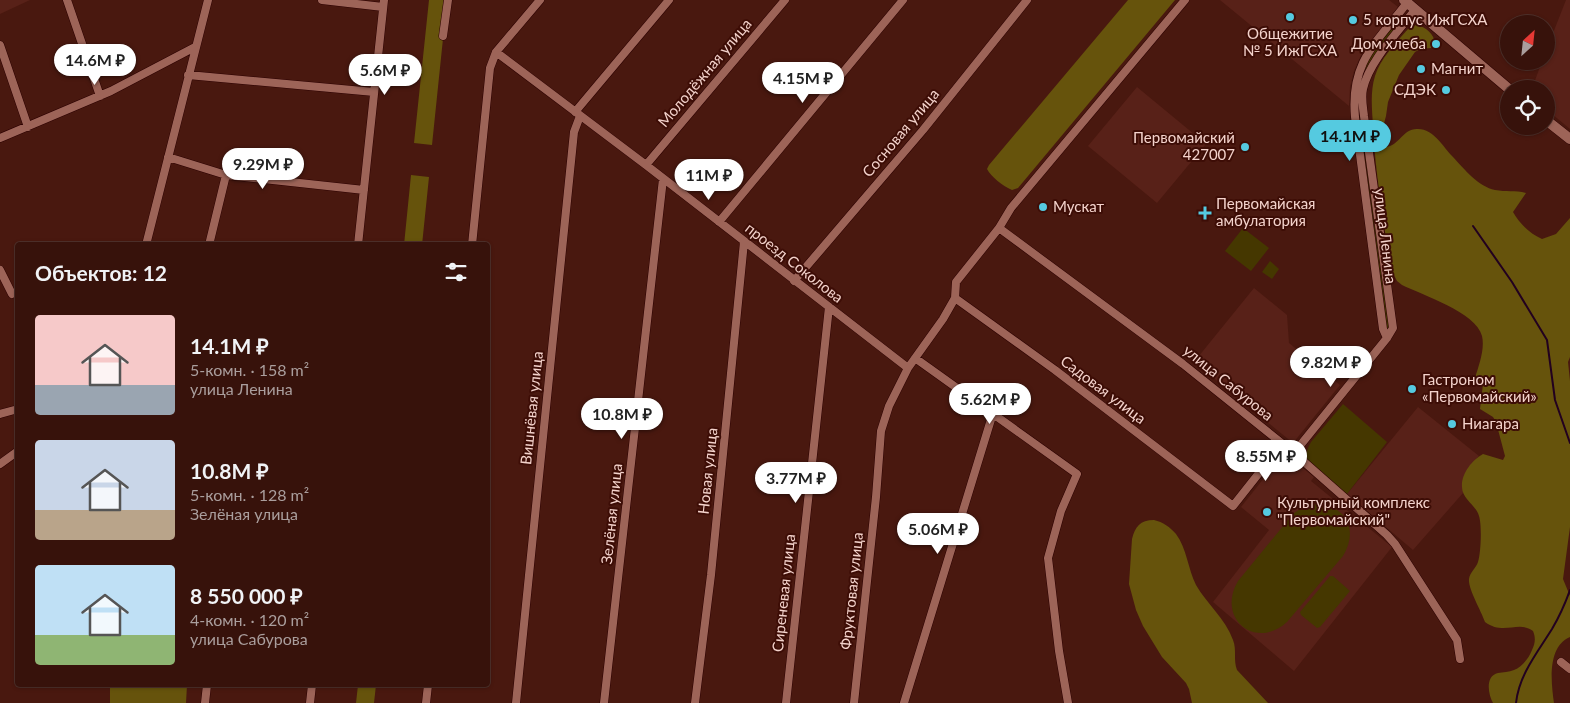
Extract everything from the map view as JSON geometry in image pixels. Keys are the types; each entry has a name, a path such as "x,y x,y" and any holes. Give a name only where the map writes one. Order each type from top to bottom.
{"street":[{"path":"67,0 100,96"},
{"path":"147,242 208,0"},
{"path":"322,0 383,4 358,242"},
{"path":"443,36 448,0"},
{"path":"472,242 490,68 496,52 540,0"},
{"path":"577,114 669,0"},
{"name":"Молодёжная улица","path":"646,165 785,0"},
{"path":"719,222 903,0"},
{"name":"Сосновая улица","path":"794,281 923,130 1026,0"},
{"name":"Фруктовая улица","path":"854,703 876,497 881,431 889,406 908,368 955,298 956,282 999,228 1011,208 1185,0"},
{"path":"1409,4 1500,81"},
{"name":"улица Ленина","path":"1294,453 1387,338 1383,330 1355,117 1354,90 1360,69 1368,53 1409,4"},
{"path":"0,45 28,127"},
{"path":"0,138 100,96 195,47"},
{"name":"проезд Соколова","path":"496,52 663,178 908,368"},
{"path":"188,75 374,92"},
{"name":"Вишнёвая улица","path":"516,703 577,114"},
{"path":"1555,127 1570,139"},
{"path":"168,157 226,175 364,190"},
{"path":"210,242 226,175"},
{"name":"Зелёная улица","path":"604,703 663,178"},
{"name":"улица Сабурова","path":"999,228 1183,364 1294,453 1387,535 1395,544 1457,640 1460,659"},
{"name":"Новая улица","path":"696,703 711,575 744,242"},
{"path":"0,270 12,294"},
{"name":"Садовая улица","path":"955,298 1055,370 1233,506 1282,444"},
{"name":"Сиреневая улица","path":"786,703 829,307"},
{"path":"915,358 1077,474 1061,511 1048,558 1059,651 1068,703"},
{"path":"0,414 15,410"},
{"path":"904,703 993,413"},
{"path":"0,464 15,453"},
{"path":"1561,662 1570,669"},
{"path":"205,703 207,687"},
{"path":"310,703 312,687"},
{"path":"426,703 428,687"}],"shaded area":[{"path":"0,0 30,0 0,14"},
{"path":"429,0 447,0 432,145 414,143"},
{"path":"1128,0 1175,0 1018,188 1012,190 1001,184 987,169 989,165"},
{"path":"1220,0 1389,0 1398,7 1361,55 1350,87 1349,106"},
{"path":"1566,0 1570,0 1570,129 1555,116 1555,80 1535,80 1539,70 1555,70 1555,28"},
{"path":"1401,15 1404,17 1376,54 1361,91 1390,328 1386,329 1356,107 1359,76 1371,53"},
{"path":"1417,25 1429,31 1435,43 1431,48 1420,49 1415,52 1399,75 1388,102 1380,138 1381,143 1386,147 1391,146 1413,129 1429,132 1438,139 1467,172 1483,185 1495,190 1526,193 1513,212 1525,228 1542,239 1556,234 1570,218 1570,357 1568,362 1570,381 1570,527 1563,579 1570,596 1570,637 1557,649 1554,657 1552,685 1554,703 1493,703 1490,695 1489,681 1491,678 1498,673 1517,669 1531,653 1535,639 1533,631 1527,628 1498,628 1485,622 1469,583 1479,558 1481,526 1477,512 1464,495 1462,487 1463,477 1471,464 1483,454 1503,460 1505,456 1496,422 1493,417 1480,409 1483,384 1475,378 1482,352 1482,336 1478,327 1470,319 1435,299 1402,285 1397,281 1390,267 1376,161 1372,88 1377,70 1384,57 1408,29"},
{"path":"1137,87 1206,144 1157,203 1088,146"},
{"path":"411,175 429,177 422,242 404,242"},
{"path":"1243,228 1269,248 1251,271 1225,251"},
{"path":"1270,261 1279,269 1272,279 1262,272"},
{"path":"1254,288 1287,315 1289,343 1340,385 1293,443 1194,362"},
{"path":"1343,404 1387,442 1347,494 1307,461 1306,456 1311,442"},
{"path":"1418,407 1479,456 1463,480 1463,493 1413,550 1347,494"},
{"path":"1284,453 1314,477 1311,481 1392,547 1294,671 1213,602 1269,530 1241,507"},
{"path":"1320,503 1338,510 1348,522 1350,538 1343,556 1287,622 1275,630 1263,633 1252,632 1242,626 1235,618 1232,607 1232,595 1238,581 1293,514 1306,506"},
{"path":"1154,520 1169,527 1180,540 1196,585 1230,632 1234,644 1237,670 1268,703 1192,703 1186,683 1162,657 1143,626 1136,610 1129,584 1133,535 1139,525 1145,521"},
{"path":"1330,576 1333,576 1350,591 1320,627 1317,628 1300,612"},
{"path":"110,687 187,687 186,703 110,703"},
{"path":"358,687 376,687 374,703 356,703"}],"waterway":[{"path":"1473,226 1512,282 1547,340 1555,400 1570,443"},
{"path":"1516,703 1525,674 1555,624 1570,590"}],"place":[{"name":"Общежитие № 5 ИжГСХА","path":"1290,17"},
{"name":"5 корпус ИжГСХА","path":"1353,20"},
{"name":"Дом хлеба","path":"1436,44"},
{"name":"Магнит","path":"1421,69"},
{"name":"СДЭК","path":"1446,90"},
{"name":"Первомайский 427007","path":"1245,147"},
{"name":"Мускат","path":"1043,207"},
{"name":"Первомайская амбулатория","path":"1205,213"},
{"name":"Гастроном «Первомайский»","path":"1412,389"},
{"name":"Ниагара","path":"1452,424"},
{"name":"Культурный комплекс \"Первомайский\"","path":"1267,512"}]}
